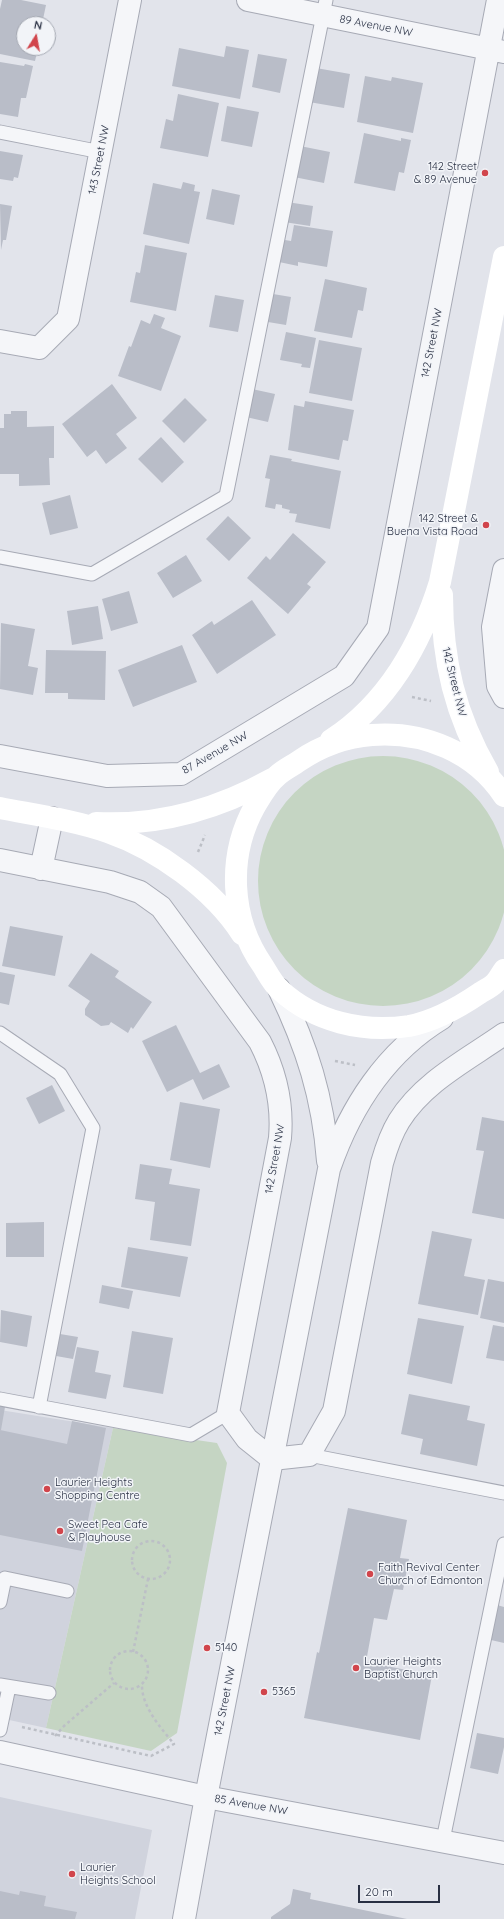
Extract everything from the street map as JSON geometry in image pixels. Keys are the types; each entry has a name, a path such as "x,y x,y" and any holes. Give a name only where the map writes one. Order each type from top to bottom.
{"main road":[{"name":"142 Street NW","path":"313,751 335,737 375,702 408,658 424,627 440,582 504,258"},
{"name":"142 Street NW","path":"446,554 442,590 442,627 447,663 455,699 465,727 498,788"},
{"path":"52,818 115,824 146,822 178,816 208,808 232,799 276,776 313,751 336,742 360,736 385,734 410,736 433,742 455,751 475,764 498,788"},
{"path":"254,954 245,932 239,911 236,888 236,865 241,840 249,817 261,796 276,776"},
{"path":"0,808 80,824 108,832 134,843 160,857 184,874 223,910 240,931 278,989 312,1012 330,1020 370,1028 393,1028 416,1024 461,1006 501,977"}],"street":[{"name":"143 Street NW","path":"0,341 39,348 68,319 130,0"},
{"name":"89 Avenue NW","path":"248,0 325,8 496,50"},
{"name":"142 Street NW","path":"344,676 378,628 496,50 498,0"},
{"path":"504,570 493,627 498,686 504,697"},
{"name":"87 Avenue NW","path":"0,756 106,776 181,774 344,676"},
{"path":"0,860 41,869 52,818"},
{"name":"142 Street NW","path":"41,869 110,882 140,892 161,907 260,1042 270,1060 276,1080 281,1118 280,1138 228,1413"},
{"name":"142 Street NW","path":"278,989 297,1026 311,1065 320,1099 326,1134 329,1169"},
{"name":"142 Street NW","path":"184,1919 206,1797 329,1169 349,1120 378,1076 416,1037 461,1006"},
{"path":"228,1413 247,1439 272,1459 308,1455 334,1411 382,1164 388,1142 399,1121 412,1103 427,1088 504,1034"},
{"name":"85 Avenue NW","path":"0,1752 206,1797 443,1840 504,1853"}],"lane":[{"path":"0,557 92,574 226,496 325,8"},
{"path":"0,132 101,152"},
{"path":"0,1033 60,1074 93,1128 39,1407"},
{"path":"0,1399 191,1435 228,1413"},
{"path":"308,1455 504,1493"},
{"path":"443,1840 504,1544"},
{"path":"0,1602 5,1578 67,1591"},
{"path":"1,1726 4,1686 49,1693"}],"path":[{"path":"392,681 407,696 440,703 455,699"},
{"path":"153,1541 161,1544 168,1550 170,1566 165,1574 157,1579 148,1579 137,1572 132,1560 134,1552 138,1546 145,1542 153,1541"},
{"path":"133,1652 148,1579"},
{"path":"122,1652 133,1652 139,1654 145,1660 148,1668 147,1676 142,1684 135,1689 126,1689 114,1683 110,1670 111,1662 122,1652"},
{"path":"55,1736 64,1726 114,1683"},
{"path":"1,1726 151,1756 174,1744 158,1724 142,1694 142,1684"}],"shaded area":[{"path":"0,1410 113,1428 46,1728 0,1718"},
{"name":"Laurier Heights School","path":"0,1797 152,1830 135,1919 0,1919"}],"green space":[{"path":"383,756 407,759 431,766 452,777 471,793 487,812 498,833 505,857 508,881 505,905 498,929 487,950 471,969 452,985 431,996 407,1003 383,1006 359,1003 335,996 314,985 295,969 279,950 268,929 261,905 258,881 261,857 268,833 279,812 295,793 314,777 335,766 359,759"},
{"path":"113,1428 217,1443 227,1463 177,1733 151,1751 46,1728"}],"building":[{"path":"2,0 21,0 46,5 44,16 16,16 16,56 36,56 35,61 0,54 0,9"},
{"path":"226,46 249,50 240,99 172,86 179,48 224,57"},
{"path":"258,54 287,59 280,93 252,87"},
{"path":"0,62 33,66 26,98 21,98 18,117 0,114"},
{"path":"316,68 350,74 344,108 309,102"},
{"path":"365,76 391,81 392,77 423,83 413,133 357,122"},
{"path":"178,94 219,103 208,157 160,148 166,119 173,121"},
{"path":"227,106 259,112 252,147 221,141"},
{"path":"364,133 401,141 401,138 411,140 404,173 399,172 395,191 354,183"},
{"path":"300,146 330,152 324,183 294,177"},
{"path":"0,151 23,155 18,178 14,177 13,181 0,179"},
{"path":"183,182 195,185 194,191 200,192 189,244 143,234 153,183 181,189"},
{"path":"212,189 240,195 234,225 206,219"},
{"path":"287,202 313,206 310,226 284,222"},
{"path":"0,204 12,206 6,240 3,240 1,250"},
{"path":"294,225 333,231 327,267 298,262 298,266 279,262 279,239 291,241"},
{"path":"145,245 187,253 176,311 130,302 136,272 140,273"},
{"path":"325,279 367,288 363,311 358,310 352,338 314,331"},
{"path":"273,294 291,297 286,325 268,322"},
{"path":"215,295 244,300 238,332 209,327"},
{"path":"154,314 165,318 161,328 181,336 161,391 118,376 129,346 131,347 141,320 150,324"},
{"path":"286,332 316,338 310,368 301,367 302,364 280,360"},
{"path":"319,340 362,348 352,401 309,393"},
{"path":"112,384 137,418 116,434 127,448 106,464 96,450 87,457 62,424"},
{"path":"252,389 275,394 268,422 246,417"},
{"path":"185,398 207,420 184,443 162,421"},
{"path":"305,401 354,410 348,441 343,440 339,460 288,450 294,405 304,407"},
{"path":"11,411 27,411 27,427 54,426 54,458 49,458 50,485 19,486 19,474 0,474 0,428 4,428 4,414 11,414"},
{"path":"161,437 184,462 162,483 138,459"},
{"path":"270,455 292,459 291,461 341,471 330,529 295,522 297,514 289,513 290,510 282,508 282,505 276,504 275,509 265,507 270,479 265,478"},
{"path":"70,495 78,528 50,535 42,503"},
{"path":"228,516 251,538 229,561 206,539"},
{"path":"293,533 326,562 307,584 311,587 288,614 247,578 266,556 270,560"},
{"path":"186,555 202,581 173,598 157,573"},
{"path":"129,591 138,623 111,631 102,599"},
{"path":"252,600 276,635 217,674 192,635 212,621 214,625"},
{"path":"98,606 103,639 72,645 67,611"},
{"path":"1,623 35,629 28,666 38,668 33,695 0,689"},
{"path":"182,645 197,682 133,707 118,670"},
{"path":"46,650 106,651 105,700 68,699 68,693 45,693"},
{"path":"10,926 63,936 55,976 2,966"},
{"path":"91,953 119,971 115,977 152,1002 133,1029 131,1027 128,1033 111,1022 109,1025 101,1026 85,1015 85,1009 90,1001 68,986"},
{"path":"0,972 15,975 9,1005 0,1003"},
{"path":"176,1025 200,1073 219,1064 230,1087 203,1100 193,1079 167,1092 142,1041"},
{"path":"52,1085 65,1111 39,1124 26,1098"},
{"path":"180,1102 220,1109 210,1168 170,1160"},
{"path":"482,1117 504,1121 504,1219 472,1213 484,1151 476,1150"},
{"path":"140,1164 172,1169 169,1184 200,1189 191,1246 150,1240 155,1202 135,1199"},
{"path":"44,1222 44,1257 6,1257 6,1223"},
{"path":"432,1231 472,1239 464,1276 485,1280 478,1315 418,1304"},
{"path":"128,1247 188,1257 180,1297 121,1287"},
{"path":"488,1279 504,1282 504,1323 480,1318"},
{"path":"102,1285 133,1291 129,1309 99,1303"},
{"path":"1,1310 32,1316 27,1347 0,1342"},
{"path":"418,1318 464,1326 452,1384 407,1374"},
{"path":"493,1325 504,1327 504,1361 486,1358"},
{"path":"132,1331 173,1338 163,1394 123,1387"},
{"path":"60,1334 78,1337 73,1359 56,1356"},
{"path":"77,1347 99,1351 95,1372 111,1375 106,1399 68,1392"},
{"path":"409,1394 470,1406 467,1420 485,1424 477,1466 420,1454 423,1439 401,1434"},
{"path":"0,1406 5,1407 1,1430 0,1430"},
{"name":"Laurier Heights Shopping Centre","path":"72,1421 106,1428 82,1551 0,1535 0,1430 67,1444"},
{"name":"Laurier Heights Baptist Church","path":"348,1508 407,1520 400,1558 409,1559 403,1590 394,1589 387,1620 374,1618 366,1662 432,1675 420,1740 304,1718 317,1652 319,1653"},
{"path":"497,1605 504,1607 504,1643 491,1640"},
{"path":"477,1733 504,1738 504,1747 498,1774 470,1768"},
{"path":"293,1889 311,1893 310,1899 407,1919 271,1919 271,1917 290,1904"},
{"path":"0,1891 19,1895 20,1891 46,1896 44,1906 77,1912 75,1919 0,1919"}],"place":[{"name":"142 Street & 89 Avenue","path":"485,173"},
{"name":"142 Street & Buena Vista Road","path":"486,525"},
{"name":"Laurier Heights Shopping Centre","path":"47,1489"},
{"name":"Sweet Pea Cafe & Playhouse","path":"60,1531"},
{"name":"Faith Revival Center Church of Edmonton","path":"370,1574"},
{"name":"5140","path":"207,1648"},
{"name":"Laurier Heights Baptist Church","path":"356,1668"},
{"name":"5365","path":"264,1692"},
{"name":"Laurier Heights School","path":"72,1874"}]}
